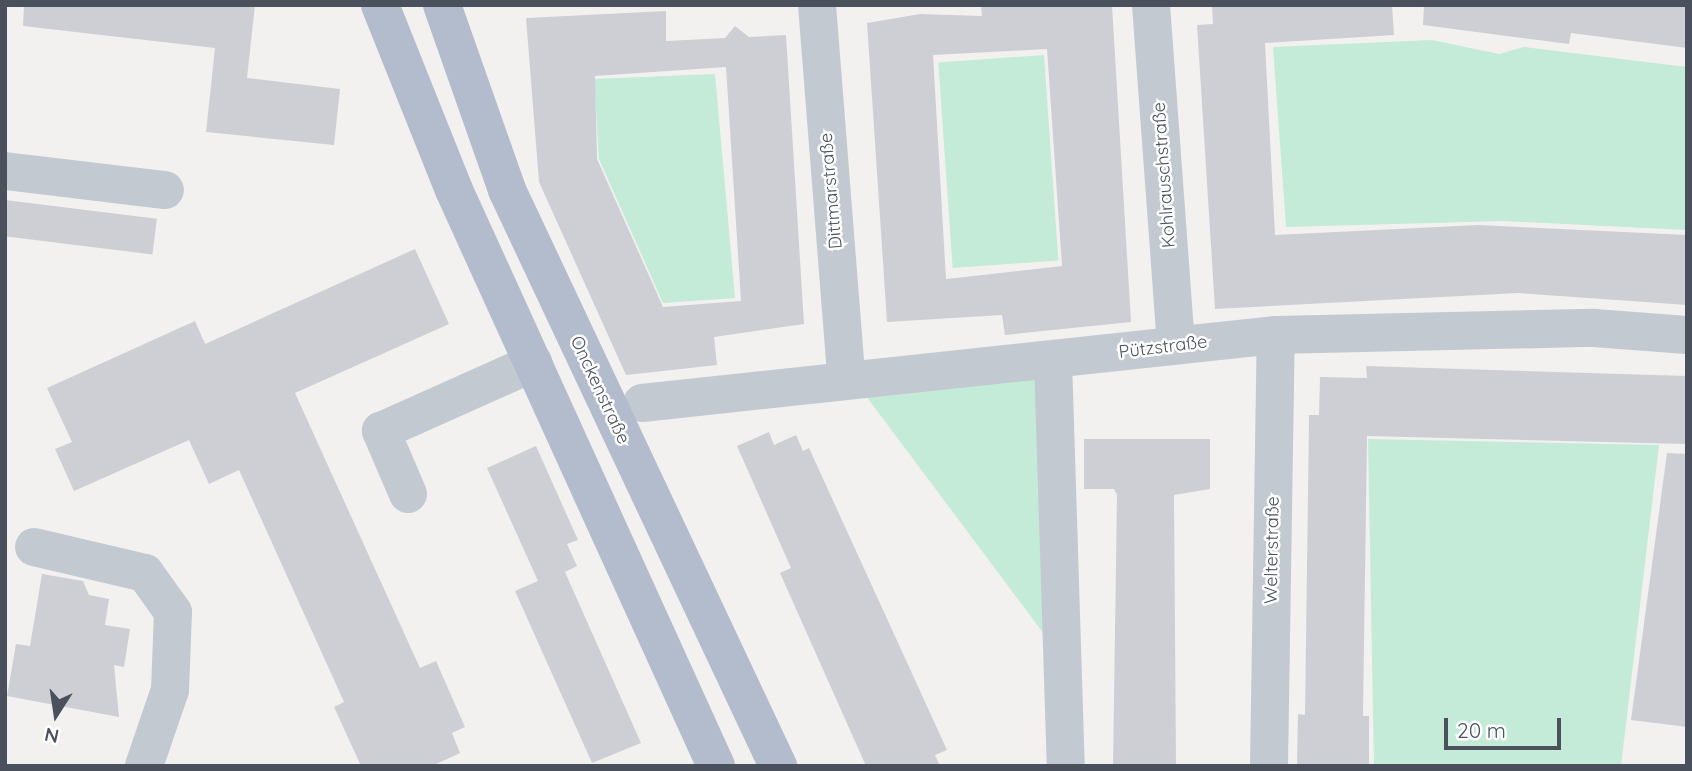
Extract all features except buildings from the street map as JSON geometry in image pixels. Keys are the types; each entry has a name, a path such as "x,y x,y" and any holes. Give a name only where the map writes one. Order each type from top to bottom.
{"main road":[{"path":"380,5 533,363 716,766"},
{"name":"Onckenstraße","path":"442,5 506,190 778,766"}],"street":[{"name":"Dittmarstraße","path":"817,5 846,377"},
{"name":"Kohlrauschstraße","path":"1151,5 1176,345"},
{"path":"5,171 165,191"},
{"name":"Pützstraße","path":"642,403 846,377 1053,360 1276,335 1594,328 1687,335"},
{"name":"Welterstraße","path":"1269,766 1276,335"},
{"path":"1053,360 1066,766"},
{"path":"408,495 381,431 533,363"},
{"path":"34,547 145,573 173,612 170,690 144,766"}],"green space":[{"path":"1432,40 1499,54 1524,47 1687,67 1687,230 1503,221 1286,227 1273,47"},
{"path":"1044,55 1058,260 953,268 938,62"},
{"path":"715,74 735,298 663,303 599,159 594,79"},
{"path":"1047,369 1056,650 857,384"},
{"path":"1368,439 1659,445 1621,766 1374,766"}]}
